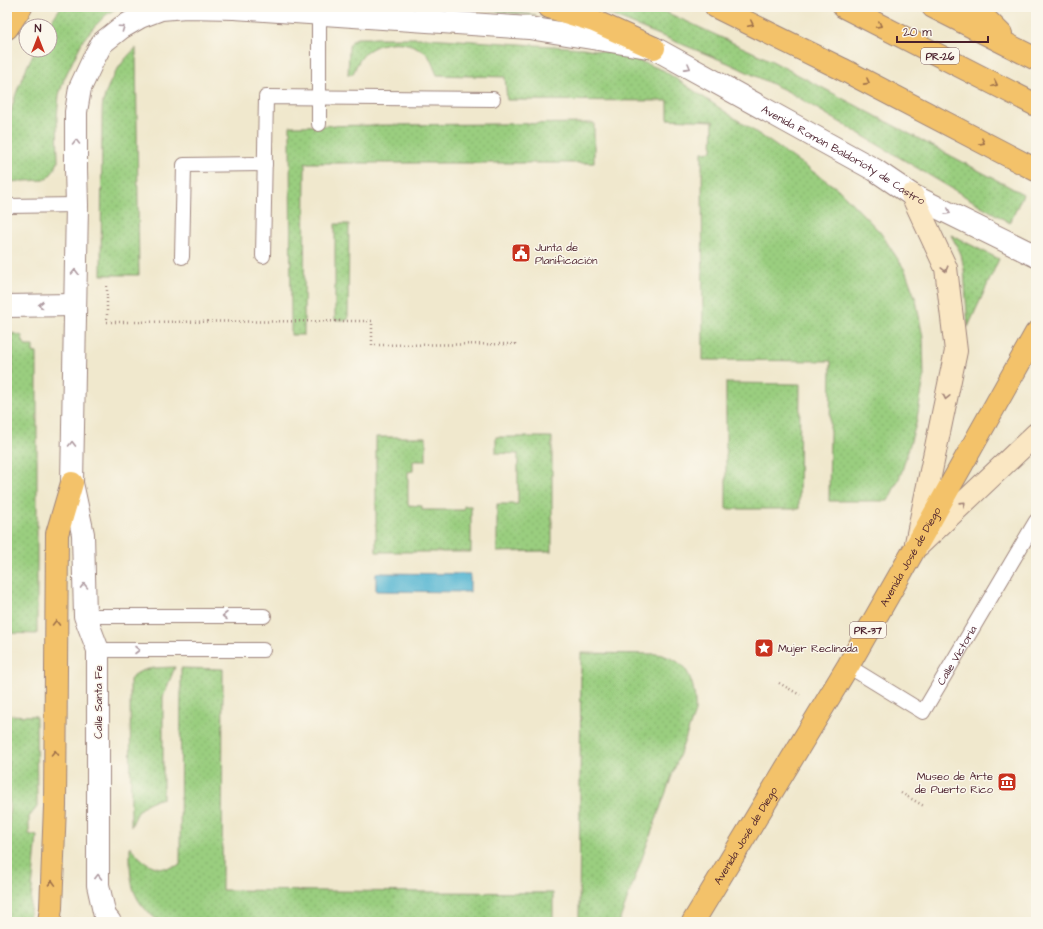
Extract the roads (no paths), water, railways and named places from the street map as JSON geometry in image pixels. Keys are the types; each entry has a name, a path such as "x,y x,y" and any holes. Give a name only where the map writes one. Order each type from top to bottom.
{"main road":[{"path":"7,28 21,7"},
{"path":"549,7 594,21 654,48"},
{"path":"716,7 842,69 1036,170"},
{"name":"PR-26","path":"844,7 1036,105"},
{"path":"933,7 1036,59"},
{"path":"974,7 1015,48"},
{"name":"Avenida José de Diego","path":"693,922 848,666 1036,333"},
{"path":"49,922 51,908 55,806 57,534 72,483"}],"street":[{"name":"Calle Santa Fe","path":"106,920 98,885 98,650 85,616 84,534 72,483 74,305 77,205 76,112 80,88 102,43 121,28 140,17 161,9 186,7 234,8 319,13"},
{"name":"Avenida Román Baldorioty de Castro","path":"319,13 530,28 654,48 875,170 912,195 1036,256"},
{"path":"912,195 946,268 956,351 914,550"},
{"path":"7,306 74,305"},
{"path":"914,550 1036,434"}],"lane":[{"path":"319,13 319,124"},
{"path":"263,256 266,97 493,99"},
{"path":"182,257 184,165 265,164"},
{"path":"7,206 77,205"},
{"name":"Calle Victoria","path":"848,666 923,712 1036,521"},
{"path":"85,616 264,616"},
{"path":"98,650 263,650"}],"water":[{"path":"376,573 470,574 470,592 376,591"}],"place":[{"name":"Junta de Planificación","path":"521,253"},
{"name":"Mujer Reclinada","path":"764,648"},
{"name":"Museo de Arte de Puerto Rico","path":"1007,782"}]}
